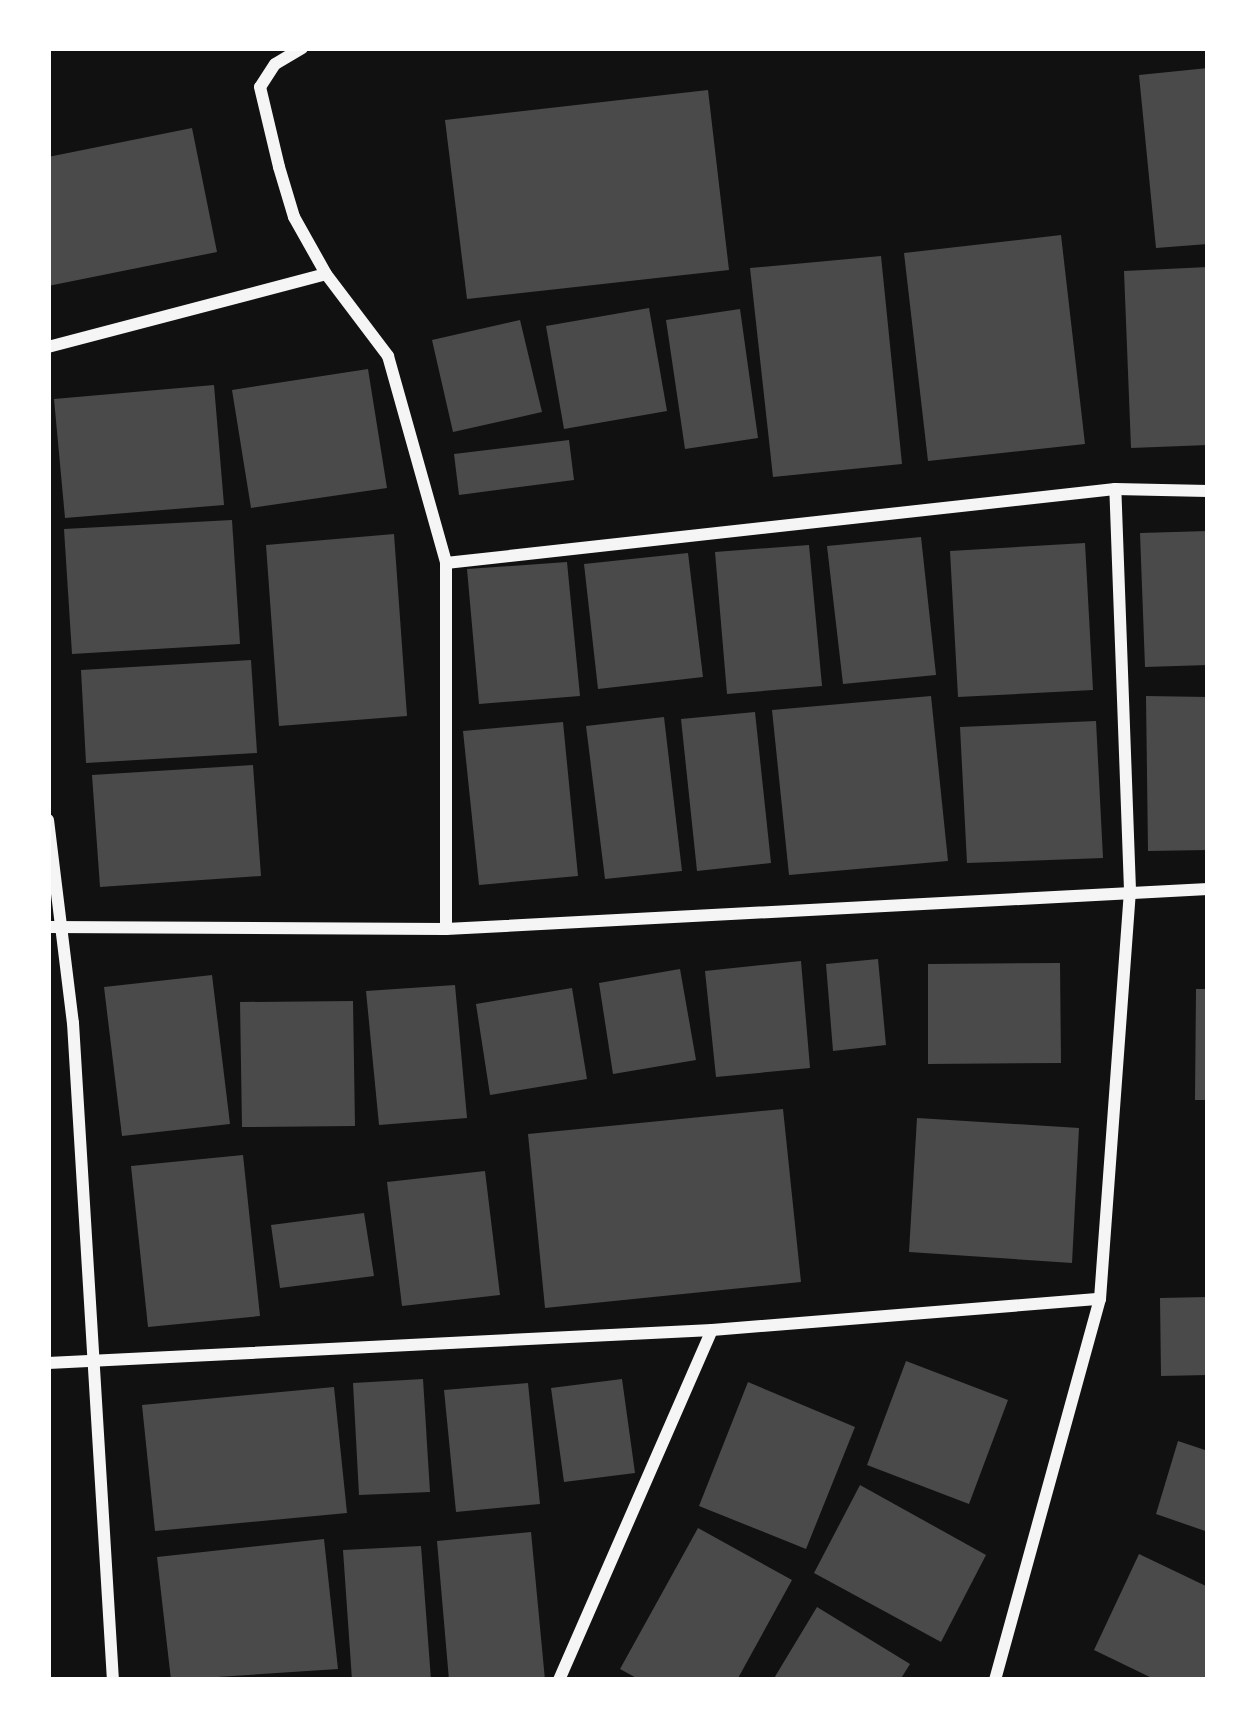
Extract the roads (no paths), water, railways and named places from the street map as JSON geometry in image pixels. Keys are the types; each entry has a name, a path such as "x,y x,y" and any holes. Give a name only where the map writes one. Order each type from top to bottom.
{"street":[{"path":"302,48 275,64 260,87 294,218 326,274 388,356 446,563 446,929"},
{"path":"48,347 326,274"},
{"path":"446,563 1115,488 1208,491"},
{"path":"995,1680 1100,1299 1130,890 1115,488"},
{"path":"48,820 54,927 74,1023 112,1680"},
{"path":"54,927 446,929 1208,889"},
{"path":"48,1363 712,1330 1100,1299"},
{"path":"559,1680 712,1330"}]}
